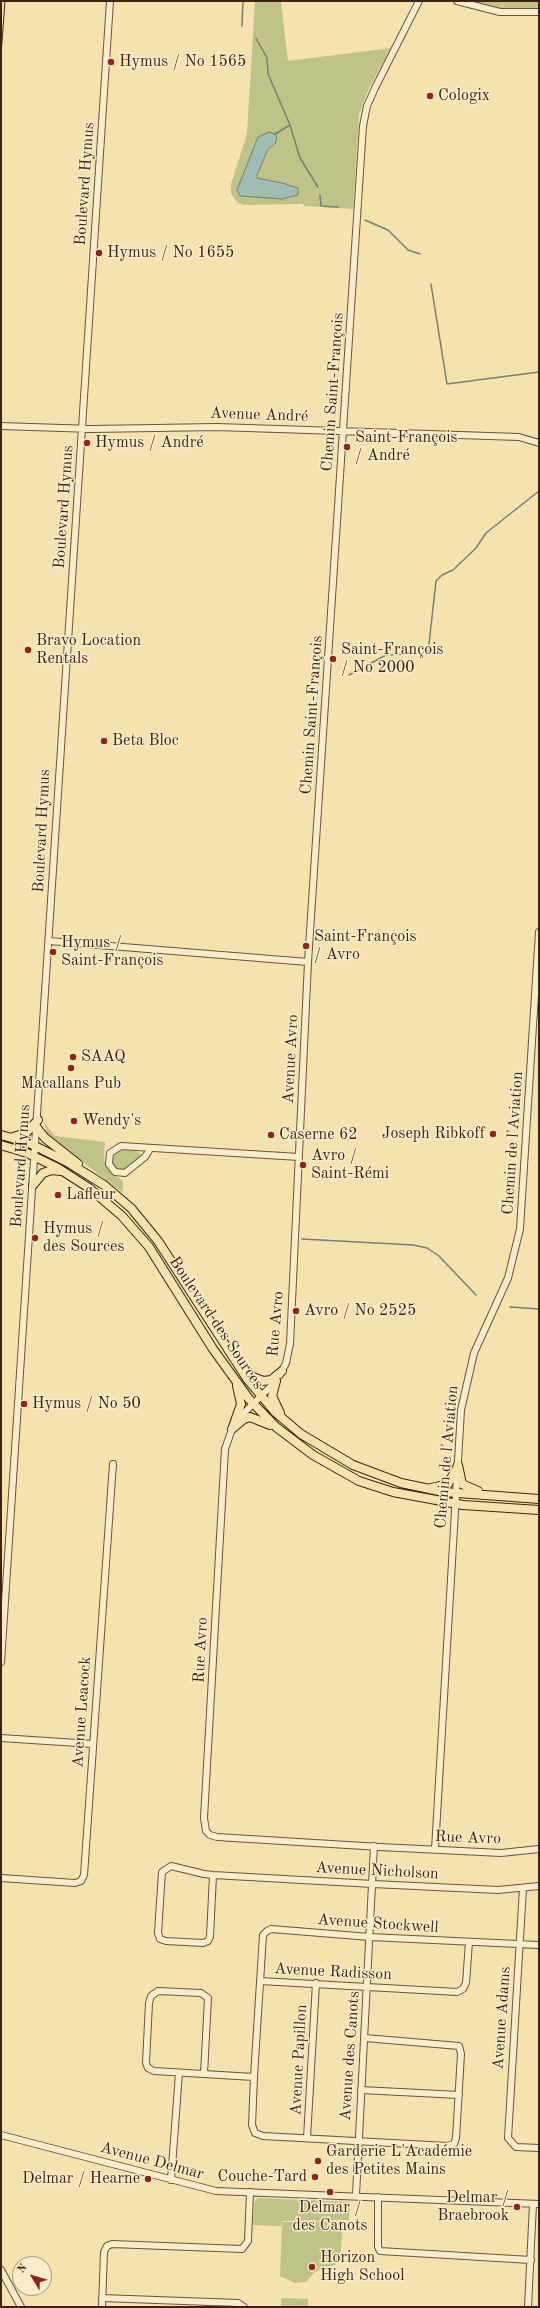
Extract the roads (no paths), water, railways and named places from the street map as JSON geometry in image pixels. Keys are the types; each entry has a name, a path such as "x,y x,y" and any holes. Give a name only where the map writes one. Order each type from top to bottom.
{"main road":[{"path":"10,1137 23,1135 37,1124 90,1176"},
{"name":"Boulevard des Sources","path":"1,1135 35,1146 90,1176 117,1196 149,1228 222,1340 261,1396 282,1418 309,1440 353,1465 388,1479 426,1489 456,1493 539,1499"},
{"name":"Boulevard des Sources","path":"1,1145 35,1156 64,1171 108,1203 141,1237 213,1349 253,1403 281,1431 318,1459 359,1481 393,1492 456,1504 539,1510"},
{"path":"33,1185 46,1171 64,1171"},
{"path":"222,1340 256,1379 268,1381 282,1371"},
{"path":"276,1381 272,1396 282,1418"},
{"path":"232,1429 241,1404 236,1382"},
{"path":"232,1429 244,1419 252,1417 281,1431"},
{"path":"426,1489 448,1484 458,1465"},
{"path":"458,1465 460,1479 464,1486 492,1495"}],"street":[{"name":"Boulevard Hymus","path":"1,1662 110,1"},
{"name":"Chemin Saint-François","path":"308,962 363,126 367,106 419,1"},
{"path":"457,1 500,12 539,12"},
{"name":"Avenue André","path":"1,426 82,429 211,427 344,431 519,437 539,443"},
{"name":"Chemin de l'Aviation","path":"435,1849 461,1410 468,1372 480,1339 508,1278 521,1225 539,932"},
{"path":"49,941 308,962"},
{"name":"Avenue Avro","path":"299,1157 308,962"},
{"path":"150,1149 145,1157 125,1173 116,1172 109,1164 109,1155 118,1147 299,1157"},
{"name":"Rue Avro","path":"299,1157 290,1348 282,1371 276,1381 253,1403 232,1429 225,1454 205,1828 210,1835 217,1837 501,1853 539,1849"},
{"name":"Avenue Leacock","path":"1,1878 74,1883 81,1881 84,1875 113,1464"},
{"path":"1,1738 93,1744"},
{"name":"Avenue des Canots","path":"356,2195 368,1986 374,1846"},
{"name":"Avenue Nicholson","path":"213,1875 210,1937 208,1941 203,1943 173,1942 160,1939 158,1933 162,1872 171,1866 213,1875 373,1884 498,1890 539,1886"},
{"name":"Avenue Adams","path":"523,1888 508,2138 516,2147 539,2148"},
{"name":"Avenue Stockwell","path":"260,1980 263,1935 271,1929 370,1937 539,1945"},
{"name":"Avenue Radisson","path":"308,2138 263,2136 255,2133 252,2125 260,1980 457,1992 463,1989 466,1983 469,1942"},
{"name":"Avenue Papillon","path":"308,2138 316,1983"},
{"path":"204,2074 208,1998 201,1993 158,1991 151,1996 149,2004 146,2063 148,2068 154,2071 179,2073 254,2077"},
{"path":"308,2138 447,2146 454,2144 456,2138 461,2054 459,2046 364,2038"},
{"path":"171,2180 179,2073"},
{"path":"361,2090 458,2095"},
{"name":"Avenue Delmar","path":"1,2135 216,2191 356,2195 536,2204"},
{"path":"102,2307 104,2252 107,2246 112,2244 242,2249 248,2241 250,2192"},
{"path":"378,2197 378,2247 380,2251 530,2260"},
{"path":"528,2307 530,2260 536,2204"},
{"path":"1,2270 22,2307"},
{"path":"102,2298 238,2303 244,2307"}],"water":[{"path":"269,132 275,134 277,138 275,144 268,149 257,178 298,188 298,195 282,199 240,196 237,190 258,137"}],"waterway":[{"path":"242,26 243,1"},
{"path":"256,38 267,58 268,74 290,125 300,158 318,187"},
{"path":"275,134 290,125"},
{"path":"320,195 321,206 338,207"},
{"path":"365,220 388,230 408,250 420,254"},
{"path":"431,284 447,384 539,372"},
{"path":"349,675 386,655 428,653 436,581 442,575 453,570 476,548 486,533 539,491"},
{"path":"302,1239 413,1245 427,1248 439,1256 476,1295"},
{"path":"510,1307 539,1309"}],"tram line":[{"path":"1,55 5,1"}],"place":[{"name":"Hymus / No 1565","path":"111,62"},
{"name":"Cologix","path":"430,96"},
{"name":"Hymus / No 1655","path":"99,253"},
{"name":"Hymus / André","path":"87,443"},
{"name":"Saint-François / André","path":"347,447"},
{"name":"Bravo Location Rentals","path":"28,650"},
{"name":"Saint-François / No 2000","path":"333,659"},
{"name":"Beta Bloc","path":"104,741"},
{"name":"Saint-François / Avro","path":"306,946"},
{"name":"Hymus / Saint-François","path":"53,952"},
{"name":"SAAQ","path":"73,1057"},
{"name":"Macallans Pub","path":"71,1068"},
{"name":"Wendy's","path":"74,1121"},
{"name":"Joseph Ribkoff","path":"493,1134"},
{"name":"Caserne 62","path":"271,1135"},
{"name":"Avro / Saint-Rémi","path":"303,1165"},
{"name":"Lafleur","path":"58,1195"},
{"name":"Hymus / des Sources","path":"35,1238"},
{"name":"Avro / No 2525","path":"296,1311"},
{"name":"Hymus / No 50","path":"24,1404"},
{"name":"Garderie L'Académie des Petites Mains","path":"318,2161"},
{"name":"Couche-Tard","path":"315,2177"},
{"name":"Delmar / Hearne","path":"148,2179"},
{"name":"Delmar / des Canots","path":"330,2192"},
{"name":"Delmar / Braebrook","path":"517,2207"},
{"name":"Horizon High School","path":"312,2267"}]}
